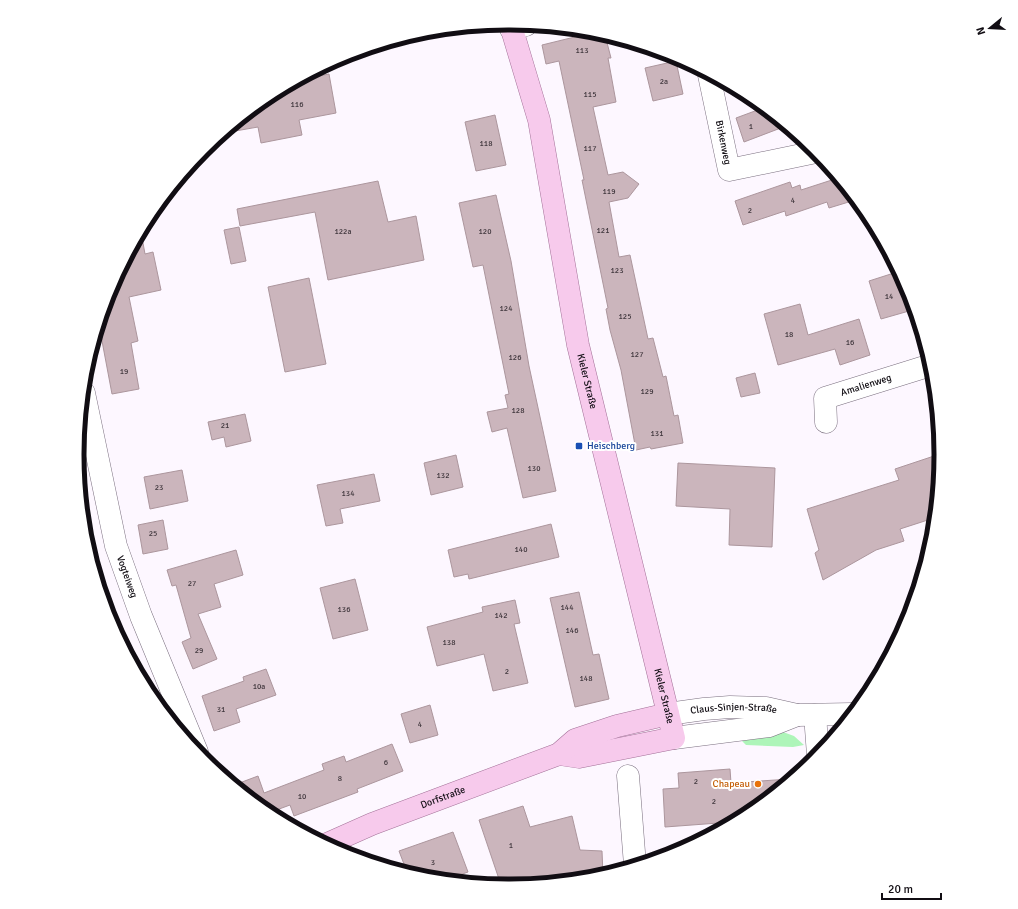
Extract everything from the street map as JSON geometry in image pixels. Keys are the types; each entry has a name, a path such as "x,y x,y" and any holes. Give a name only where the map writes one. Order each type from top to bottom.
{"main road":[{"name":"Kieler Straße","path":"517,30 539,120 578,345 674,738"},
{"name":"Dorfstraße","path":"334,841 372,824 559,754 575,740 617,726 668,714"},
{"name":"Dorfstraße","path":"559,754 579,757 674,738"}],"street":[{"name":"Birkenweg","path":"710,81 729,170 809,154"},
{"name":"Amalienweg","path":"826,422 825,398 924,367"},
{"name":"Vogteiweg","path":"87,408 116,546 141,616 189,733"},
{"name":"Claus-Sinjen-Straße","path":"668,714 704,709 766,708 806,715 845,714"},
{"name":"Claus-Sinjen-Straße","path":"674,738 769,726 806,715"},
{"path":"806,715 816,748"},
{"path":"628,776 635,860"}],"green space":[{"path":"783,732 794,736 804,745 793,747 746,745 742,741 744,736"}],"building":[{"path":"578,36 607,41 611,58 608,58 616,102 593,107 608,175 623,172 639,184 628,198 609,202 619,257 630,255 648,339 653,338 663,377 666,376 674,416 678,415 683,443 651,449 650,447 636,450 621,370 610,330 606,309 608,308 582,180 584,180 559,61 546,64 542,45"},
{"path":"671,62 677,65 683,94 653,101 645,68"},
{"path":"329,74 336,113 299,120 302,135 261,143 258,127 234,131 273,102 317,76"},
{"path":"757,110 780,128 744,142 736,118"},
{"path":"495,115 506,165 476,171 465,122"},
{"path":"832,180 850,202 829,208 827,202 786,216 785,211 743,225 735,201 790,182 792,188 800,185 801,190"},
{"path":"378,181 388,222 416,216 424,260 328,280 315,212 240,226 237,209"},
{"path":"496,195 511,261 529,366 556,491 523,498 507,428 492,432 487,412 508,408 505,395 509,394 483,265 473,267 459,203"},
{"path":"239,227 246,261 231,264 224,230"},
{"path":"142,240 145,254 153,252 161,290 129,297 138,341 131,343 139,389 112,394 101,337 117,292"},
{"path":"893,273 908,311 881,319 869,281"},
{"path":"309,278 326,364 285,372 268,287"},
{"path":"800,304 808,335 859,319 870,355 840,365 835,349 778,365 764,314"},
{"path":"755,373 760,393 741,397 736,378"},
{"path":"245,414 251,441 226,447 224,437 212,440 208,422"},
{"path":"456,455 463,487 431,495 424,463"},
{"path":"934,456 933,482 928,520 900,529 904,541 876,550 823,580 815,553 819,550 807,509 899,480 895,469"},
{"path":"678,463 775,468 772,547 729,545 730,509 676,506"},
{"path":"182,470 188,501 150,509 144,477"},
{"path":"374,474 380,501 340,509 343,523 326,526 317,485"},
{"path":"163,520 168,549 143,554 138,525"},
{"path":"551,524 559,557 469,579 468,574 454,577 448,550"},
{"path":"236,550 243,575 214,584 221,607 198,614 217,659 193,669 182,642 191,638 176,585 172,586 167,570"},
{"path":"355,579 368,630 333,639 320,588"},
{"path":"579,592 593,655 599,654 609,699 575,707 550,598"},
{"path":"515,600 520,623 514,624 528,683 493,691 484,654 437,666 427,627 483,612 482,607"},
{"path":"266,669 276,695 236,709 240,722 214,731 202,696 244,681 243,677"},
{"path":"430,705 438,735 410,743 401,714"},
{"path":"392,744 403,771 357,789 358,792 294,816 290,805 277,810 240,783 258,776 264,793 324,770 322,764 344,756 346,762"},
{"path":"730,769 731,783 782,780 745,807 719,823 665,827 663,789 679,788 678,773"},
{"path":"523,806 530,827 572,816 580,850 602,851 603,869 537,878 499,879 479,820"},
{"path":"453,832 468,872 458,875 405,866 399,851"}],"place":[{"name":"Heischberg","path":"579,446"},
{"name":"Chapeau","path":"758,784"}]}
